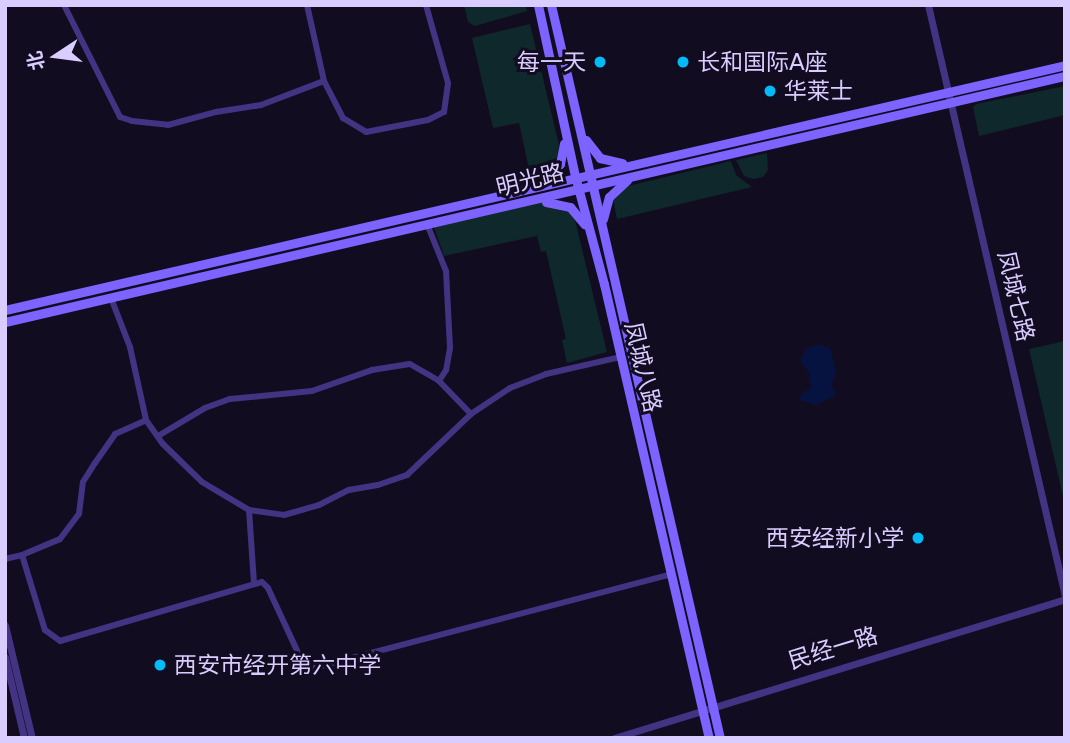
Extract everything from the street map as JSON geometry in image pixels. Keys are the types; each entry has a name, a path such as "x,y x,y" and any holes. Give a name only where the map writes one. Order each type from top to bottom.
{"main road":[{"name":"凤城八路","path":"538,5 575,176 621,358 709,738"},
{"name":"凤城八路","path":"551,5 720,738"},
{"name":"明光路","path":"5,322 530,201 950,97 1065,65"},
{"name":"明光路","path":"5,310 575,176 950,97 1065,76"},
{"path":"577,119 595,154 614,163 634,163"},
{"path":"527,187 560,164 564,152 563,123"},
{"path":"604,235 603,217 609,197 622,183 637,175"},
{"path":"530,201 560,202 570,207 580,216 592,237"}],"street":[{"path":"64,5 120,117 132,121 168,125 216,112 261,105 324,81"},
{"path":"307,5 324,81 343,118 366,132 428,120 444,112 448,83 426,5"},
{"name":"凤城七路","path":"928,5 1065,598"},
{"path":"427,224 446,271 450,348 446,370 439,381"},
{"path":"111,298 130,346 146,420 158,436 202,482 249,510 284,515 318,505 349,490 377,485 407,475 471,414 510,388 546,374 621,358"},
{"path":"158,436 205,408 230,398 312,391 372,370 410,364 439,381 471,414"},
{"path":"5,559 60,539 79,514 83,482 102,453 116,435 146,420"},
{"path":"249,510 254,584"},
{"path":"22,555 45,630 60,641 262,582 268,588 306,670 672,574"},
{"name":"民经一路","path":"614,738 712,705 1065,598"},
{"path":"5,625 32,738"},
{"path":"5,657 24,738"}],"green space":[{"path":"464,5 526,5 527,11 475,26 468,22"},
{"path":"530,24 559,145 557,158 529,169 519,123 493,128 472,38"},
{"path":"1065,86 1065,115 979,136 973,107 976,104"},
{"path":"767,153 768,170 763,177 753,179 744,176 736,160"},
{"path":"731,161 736,175 752,187 617,219 613,199 624,187"},
{"path":"548,200 564,203 575,220 607,352 567,363 562,340 566,339 546,251 541,252 537,236 444,256 434,227"},
{"path":"1065,341 1065,505 1029,349"}],"shaded area":[{"path":"819,344 831,349 836,374 831,385 836,395 816,405 800,400 801,394 812,387 810,374 800,360 806,349"}],"place":[{"name":"每一天","path":"600,62"},
{"name":"长和国际A座","path":"683,62"},
{"name":"华莱士","path":"770,91"},
{"name":"西安经新小学","path":"918,538"},
{"name":"西安市经开第六中学","path":"160,665"}]}
